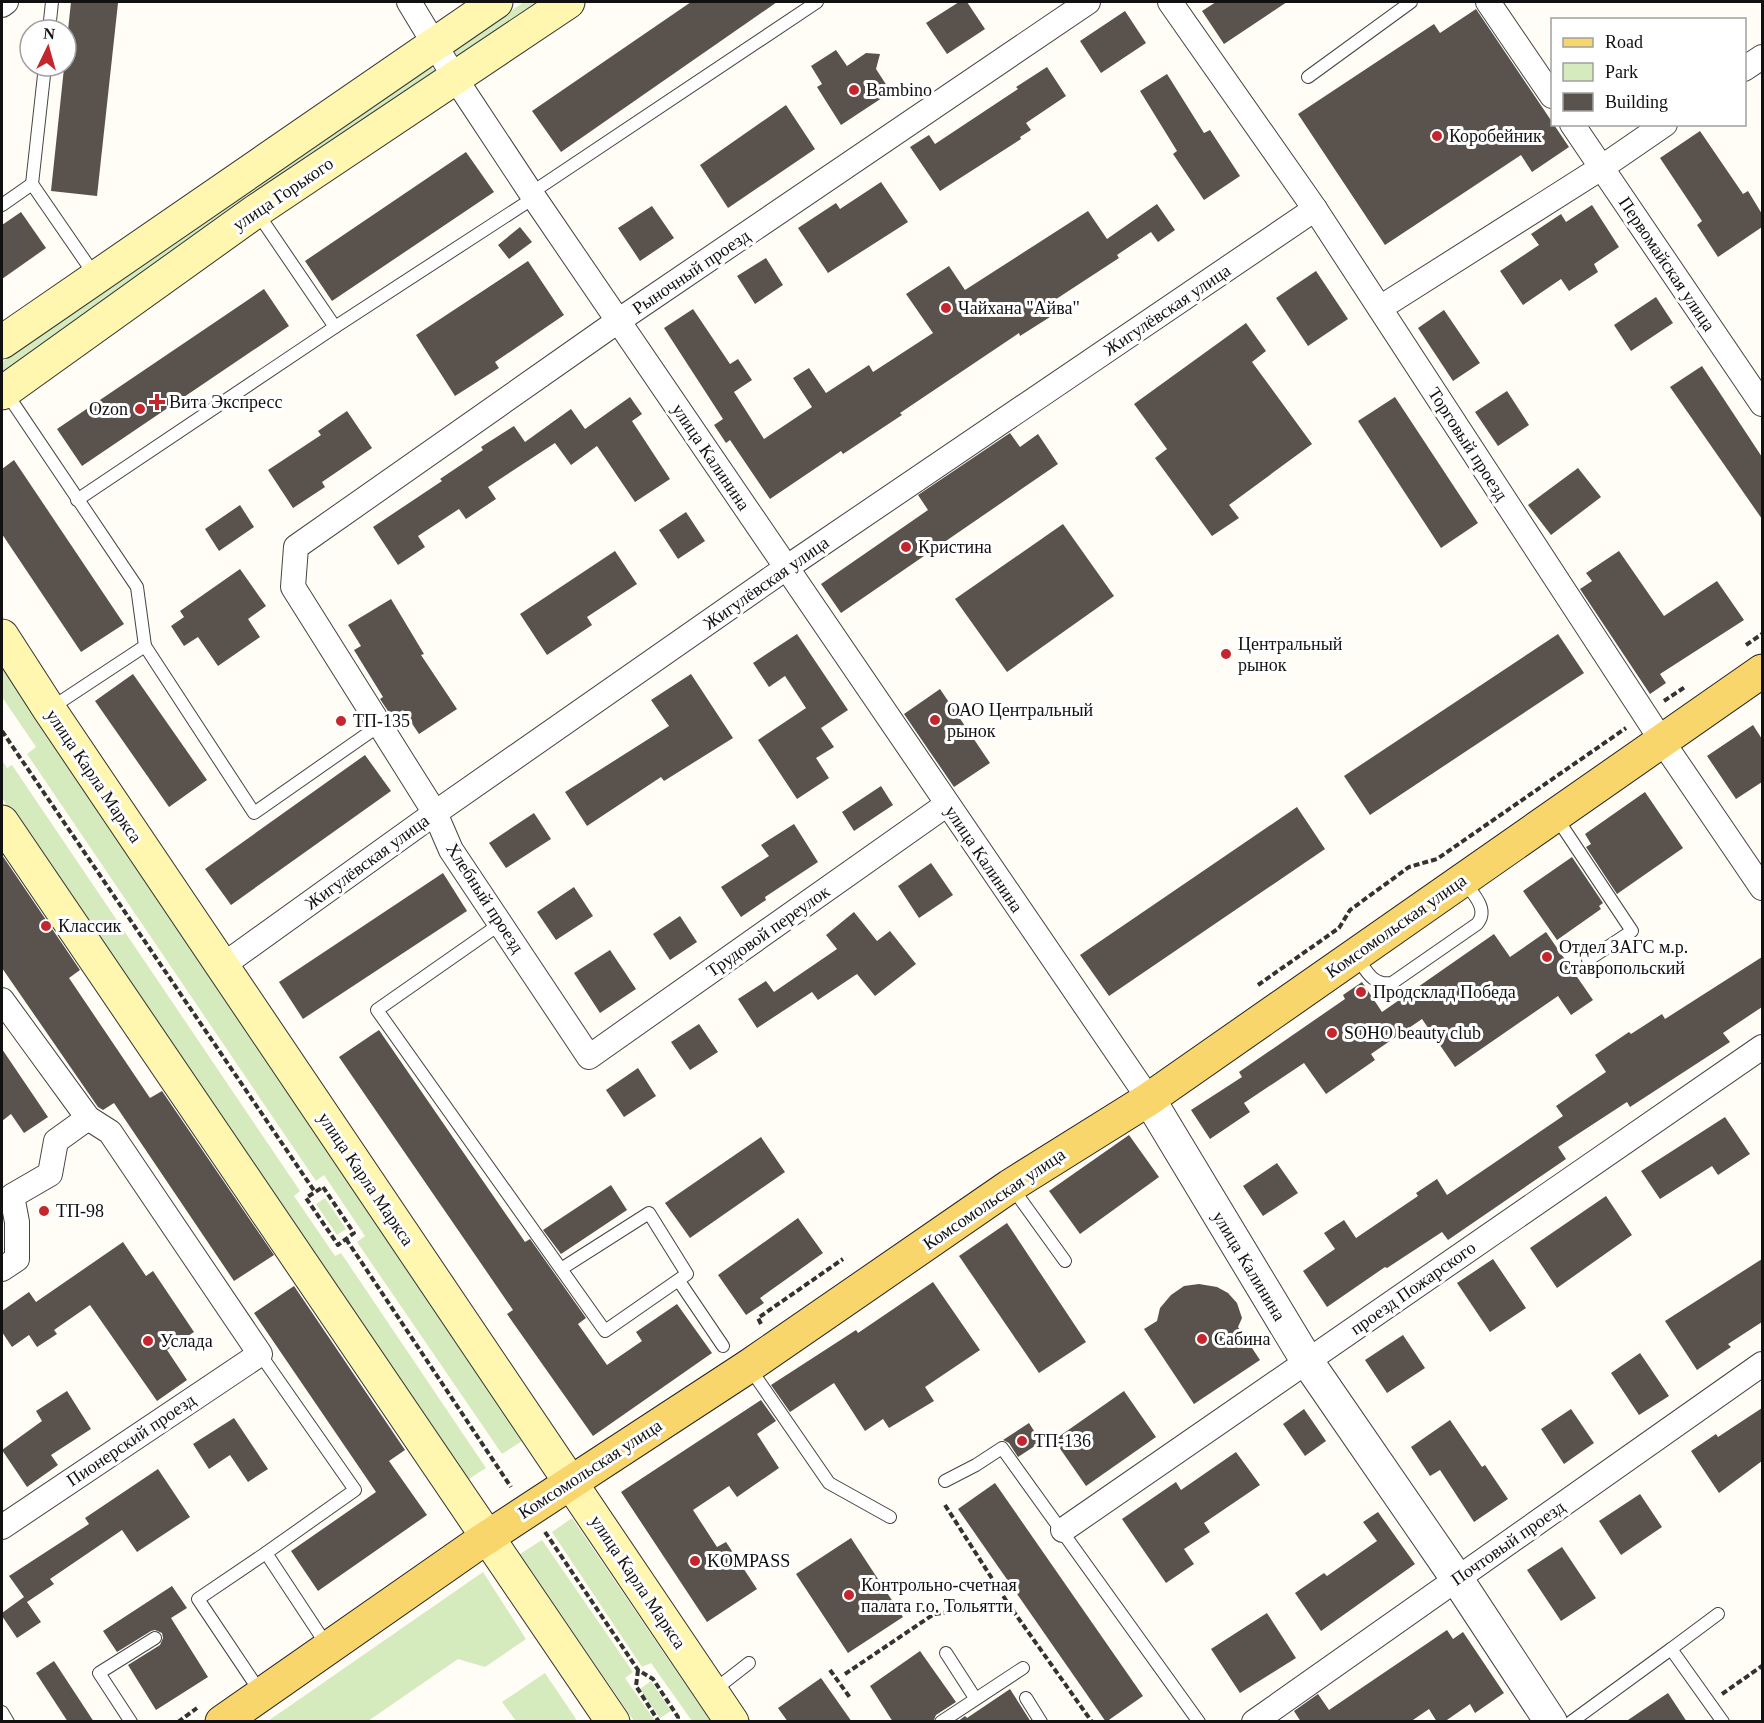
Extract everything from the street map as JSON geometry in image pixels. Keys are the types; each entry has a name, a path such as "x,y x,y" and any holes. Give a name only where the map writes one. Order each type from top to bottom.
{"main road":[{"name":"улица Горького","path":"2,342 496,2"},
{"name":"улица Горького","path":"3,392 256,211 568,2"},
{"name":"улица Карла Маркса","path":"2,636 49,710 732,1722"},
{"name":"Комсомольская улица","path":"222,1722 488,1537 749,1366 1010,1185 1149,1099 1555,816 1653,728 1762,671"},
{"path":"2,822 613,1722"}],"street":[{"path":"2,4 6,2"},
{"name":"улица Калинина","path":"409,2 455,78 533,195 946,805 1149,1099 1307,1361 1551,1722"},
{"name":"Рыночный проезд","path":"296,547 618,321 1088,2"},
{"name":"Торговый проезд","path":"1170,2 1316,210 1653,728 1762,888"},
{"path":"1488,2 1551,95"},
{"path":"1746,68 1762,57"},
{"name":"Первомайская улица","path":"1573,126 1762,404"},
{"path":"1380,308 1601,168 1662,126"},
{"name":"Жигулёвская улица","path":"222,966 435,813 786,568 1316,210"},
{"name":"Хлебный проезд","path":"296,547 293,587 435,813 451,850 589,1057"},
{"name":"Трудовой переулок","path":"589,1057 946,805"},
{"path":"2,1000 88,1118 110,1132 260,1354"},
{"name":"проезд Пожарского","path":"1063,1530 1762,1047"},
{"path":"2,1269 17,1259 17,1222 12,1196 50,1174 56,1141 88,1118"},
{"name":"Пионерский проезд","path":"2,1527 260,1354"},
{"name":"Почтовый проезд","path":"1254,1722 1762,1364"}],"lane":[{"path":"50,18 52,2"},
{"path":"77,500 817,2"},
{"path":"1308,77 1411,2"},
{"path":"44,78 32,184 97,278"},
{"path":"2,205 32,184"},
{"path":"256,211 335,327"},
{"path":"3,392 137,588 145,646 254,813 380,725"},
{"path":"49,710 145,646"},
{"path":"1555,816 1632,932 1588,960"},
{"path":"1355,955 1374,981 1379,984 1392,983 1477,924 1483,915 1482,908 1463,880"},
{"path":"500,924 377,1010 605,1331 687,1274 649,1213 561,1269"},
{"path":"1010,1185 1065,1261"},
{"path":"679,1281 723,1346"},
{"path":"260,1354 355,1490 198,1599 262,1694"},
{"path":"749,1366 821,1477 890,1517"},
{"path":"945,1481 1002,1448 1199,1722"},
{"path":"266,1553 329,1648"},
{"path":"1571,1722 1718,1614"},
{"path":"131,1722 99,1673 155,1638"},
{"path":"1671,1649 1723,1722"},
{"path":"946,1653 975,1698"},
{"path":"712,1692 749,1663"},
{"path":"941,1722 1023,1668"},
{"path":"1026,1698 1041,1722"}],"path":[{"path":"1254,988 1339,928 1350,910 1409,867 1437,858 1653,728"},
{"path":"2,731 315,1192"},
{"path":"323,1187 354,1233 338,1245 306,1198 315,1192 323,1187"},
{"path":"346,1239 511,1487"},
{"path":"945,1505 1009,1605 1092,1722"},
{"path":"542,1527 638,1670 653,1679 678,1717 677,1722"},
{"path":"845,1674 934,1614 1009,1605"},
{"path":"1709,1703 1762,1666"},
{"path":"638,1670 636,1686 659,1722"},
{"path":"830,1670 851,1699"}],"green space":[{"path":"524,2 548,2 459,59 456,57 456,48"},
{"path":"430,66 436,71 437,78 2,379 2,362 423,68"},
{"path":"2,668 525,1439 502,1454 357,1242 365,1236 324,1175 316,1181 27,754 36,747 2,697"},
{"path":"2,760 7,768 12,765 300,1191 294,1196 335,1256 341,1253 486,1468 464,1482 2,798"},
{"path":"325,1198 346,1229 337,1235 316,1204"},
{"path":"572,1518 710,1721 692,1721 651,1663 642,1667 552,1532"},
{"path":"542,1540 633,1672 625,1678 655,1721 634,1721 520,1554"},
{"path":"483,1572 526,1639 485,1667 458,1659 368,1721 268,1721"},
{"path":"545,1673 576,1719 573,1722 516,1721 502,1702"},
{"path":"651,1681 671,1711 660,1718 640,1689"}],"building":[{"path":"71,2 118,3 97,196 51,191 63,78 78,78 78,18 69,18"},
{"path":"691,2 777,2 561,152 532,111"},
{"path":"959,2 967,2 985,29 947,54 926,23"},
{"path":"1216,2 1287,2 1224,44 1202,11"},
{"name":"Коробейник","path":"1476,9 1551,120 1551,126 1555,126 1569,147 1532,172 1521,155 1385,245 1298,114 1434,24 1440,33"},
{"path":"1125,11 1146,43 1101,73 1080,41"},
{"name":"Bambino","path":"836,50 847,66 866,53 880,54 876,69 891,92 841,125 817,87 822,84 811,66"},
{"path":"1047,67 1066,96 1026,123 1031,130 1020,137 1021,139 940,191 910,147 929,135 935,144"},
{"path":"1167,74 1204,133 1210,130 1240,176 1204,200 1173,154 1177,151 1140,91"},
{"path":"786,105 815,149 728,208 700,165"},
{"path":"1700,131 1743,194 1748,191 1762,214 1762,227 1718,257 1697,225 1702,221 1660,158"},
{"path":"466,152 494,192 332,301 305,261"},
{"path":"881,182 908,222 828,273 798,228 836,203 840,209"},
{"path":"1157,204 1175,230 1158,242 1151,232 1117,255 1119,258 1044,307 1050,317 1020,336 1019,333 900,413 902,415 843,454 841,451 770,499 730,440 726,443 714,425 723,419 664,328 693,309 730,364 738,359 752,380 734,392 764,439 812,407 793,378 809,368 826,393 869,365 873,372 933,333 906,294 949,266 965,290 1088,211 1107,239"},
{"path":"1592,205 1619,247 1594,264 1598,272 1569,291 1561,279 1523,305 1500,271 1539,245 1531,234 1561,214 1566,222"},
{"path":"652,206 674,238 640,261 618,228"},
{"path":"21,212 46,248 2,279 2,225"},
{"path":"520,227 532,242 509,259 498,245"},
{"path":"766,258 783,285 755,304 737,276"},
{"path":"528,261 564,315 495,362 499,368 455,396 416,335"},
{"path":"1316,271 1348,319 1308,346 1276,298"},
{"path":"264,289 289,326 82,466 57,429"},
{"path":"1656,297 1673,323 1631,351 1614,325"},
{"path":"1444,310 1480,363 1453,381 1418,328"},
{"path":"1246,323 1266,351 1252,362 1312,444 1229,505 1239,518 1212,536 1155,458 1167,449 1134,404"},
{"path":"1702,366 1762,457 1762,519 1670,387"},
{"path":"1507,391 1529,425 1498,446 1475,412"},
{"path":"630,397 642,414 632,421 670,479 635,502 597,446 571,465 555,443 488,487 496,499 466,519 459,509 418,536 425,547 398,565 373,527 442,481 440,479 483,450 481,447 514,426 525,442 571,409 585,429"},
{"path":"1395,397 1478,523 1441,548 1358,421"},
{"path":"347,411 372,448 322,482 325,487 293,508 268,470 321,435 318,431"},
{"name":"Кристина","path":"1010,433 1020,447 1038,434 1058,464 841,613 821,584 928,510 918,495"},
{"path":"14,460 124,624 81,652 2,534 2,469"},
{"path":"1578,468 1601,497 1551,535 1528,505"},
{"path":"240,505 254,527 219,551 205,529"},
{"path":"686,512 705,541 678,559 659,530"},
{"path":"1063,524 1114,596 1007,672 955,599"},
{"path":"615,551 637,584 587,617 592,625 547,655 520,614"},
{"path":"1619,551 1664,616 1717,581 1744,620 1660,674 1666,683 1650,694 1580,589 1592,581 1586,573"},
{"path":"240,569 266,606 248,619 260,637 218,666 198,637 184,646 171,626 184,617 180,611"},
{"path":"391,599 424,654 421,655 457,709 419,734 403,710 392,717 380,699 383,697 354,650 361,646 348,625"},
{"path":"797,634 848,710 821,728 834,747 816,758 829,778 797,799 758,740 806,708 785,676 769,687 753,663"},
{"path":"1558,634 1584,673 1370,815 1344,776"},
{"path":"133,674 207,780 169,807 95,701"},
{"path":"691,674 733,738 664,781 661,777 587,826 565,792 669,726 651,700"},
{"path":"940,689 990,763 954,787 904,714"},
{"path":"1753,725 1762,739 1762,782 1736,799 1707,756"},
{"path":"365,755 391,791 231,905 205,869"},
{"path":"881,786 893,805 854,831 842,812"},
{"path":"1645,792 1683,848 1617,894 1586,847 1591,844 1585,834"},
{"path":"1297,807 1325,849 1109,996 1080,955"},
{"path":"534,813 551,839 506,868 489,843"},
{"path":"794,824 818,862 765,897 766,900 741,917 721,887 769,856 761,845"},
{"path":"2,855 80,970 69,978 150,1098 162,1091 274,1255 234,1281 114,1103 103,1110 98,1107 2,968"},
{"path":"1572,857 1603,903 1599,906 1601,909 1557,940 1523,891"},
{"path":"931,863 953,895 919,918 898,886"},
{"path":"443,873 467,911 303,1019 279,982"},
{"path":"574,887 593,916 556,940 537,912"},
{"path":"854,912 877,941 890,931 916,964 875,996 857,974 818,1000 812,992 757,1028 738,999 766,981 774,992 837,949 826,935"},
{"path":"680,916 697,942 670,960 653,934"},
{"path":"1546,932 1593,1000 1571,1015 1558,996 1455,1067 1422,1019 1371,1054 1375,1060 1326,1094 1304,1063 1244,1103 1250,1112 1210,1139 1191,1110 1242,1077 1239,1072 1345,999 1343,995 1362,982 1382,1012 1494,934 1510,957"},
{"path":"610,950 636,989 600,1013 574,973"},
{"path":"1762,957 1762,1007 1723,1033 1730,1042 1630,1107 1627,1102 1558,1147 1566,1159 1448,1240 1442,1232 1387,1268 1385,1267 1327,1307 1303,1271 1335,1249 1324,1233 1344,1220 1356,1238 1418,1196 1416,1193 1437,1179 1447,1195 1563,1116 1556,1106 1606,1072 1595,1055 1629,1032 1631,1034 1662,1014 1665,1019"},
{"path":"699,1024 718,1052 690,1070 671,1042"},
{"path":"379,1030 525,1242 530,1239 586,1318 578,1324 607,1365 642,1341 636,1332 677,1304 712,1353 593,1436 507,1314 513,1310 339,1057"},
{"path":"2,1049 48,1117 24,1133 11,1114 2,1121"},
{"path":"638,1068 656,1096 624,1117 606,1090"},
{"path":"1725,1117 1750,1154 1718,1175 1712,1166 1660,1199 1641,1171"},
{"path":"1129,1135 1159,1177 1080,1234 1049,1191"},
{"path":"761,1137 785,1172 690,1238 665,1203"},
{"path":"1277,1163 1298,1193 1263,1216 1243,1186"},
{"path":"611,1185 627,1210 561,1254 543,1230"},
{"path":"1606,1196 1632,1235 1557,1288 1530,1248"},
{"path":"798,1218 823,1253 760,1298 764,1303 746,1315 718,1275"},
{"path":"1007,1223 1086,1342 1039,1373 959,1256"},
{"path":"123,1242 146,1276 153,1271 194,1332 167,1350 187,1380 157,1401 90,1305 54,1330 57,1334 37,1347 29,1335 12,1347 2,1332 2,1311 29,1292 36,1302"},
{"path":"1493,1259 1526,1308 1490,1332 1457,1283"},
{"path":"1762,1259 1762,1322 1728,1344 1731,1347 1697,1370 1665,1321"},
{"path":"933,1282 980,1350 925,1387 934,1401 889,1428 883,1419 865,1431 834,1383 790,1412 771,1385 856,1330 858,1333"},
{"path":"1199,1284 1217,1287 1228,1293 1237,1303 1242,1318 1238,1327 1260,1360 1194,1404 1144,1329 1157,1321 1160,1308 1171,1295 1184,1286"},
{"path":"294,1286 405,1450 389,1461 427,1515 318,1591 291,1551 376,1492 254,1313"},
{"path":"1403,1335 1425,1368 1387,1393 1365,1360"},
{"path":"1640,1353 1669,1396 1639,1415 1611,1373"},
{"path":"67,1391 91,1429 51,1455 58,1465 27,1487 2,1450 42,1421 36,1411"},
{"path":"1124,1391 1156,1437 1086,1486 1054,1440"},
{"path":"761,1400 776,1421 757,1434 779,1468 737,1497 729,1486 693,1510 717,1547 726,1542 757,1589 707,1622 621,1492"},
{"path":"1762,1408 1762,1461 1719,1493 1691,1451 1716,1434 1718,1437"},
{"path":"1304,1409 1326,1441 1305,1456 1283,1424"},
{"path":"1571,1409 1594,1443 1564,1464 1541,1429"},
{"path":"234,1418 268,1469 248,1482 230,1455 209,1469 193,1444"},
{"path":"1450,1420 1482,1467 1485,1465 1508,1499 1474,1522 1440,1470 1430,1476 1411,1447"},
{"name":"ТП-136","path":"1029,1423 1041,1442 1018,1457 1009,1443 1003,1440"},
{"path":"1236,1452 1260,1485 1204,1523 1210,1532 1184,1549 1194,1564 1166,1583 1122,1519 1176,1482 1181,1490"},
{"path":"158,1469 190,1517 137,1552 122,1530 50,1579 54,1584 27,1602 41,1622 17,1638 2,1613 24,1597 9,1576 89,1524 85,1518"},
{"path":"995,1483 1143,1696 1106,1722 958,1509"},
{"path":"1640,1494 1662,1527 1621,1555 1599,1521"},
{"path":"1378,1512 1415,1564 1321,1631 1295,1593 1324,1573 1327,1576 1377,1541 1363,1522"},
{"name":"Контрольно-счетная палата г.о. Тольятти","path":"851,1538 903,1617 848,1653 796,1574"},
{"path":"1562,1547 1596,1598 1561,1621 1527,1570"},
{"path":"172,1586 187,1608 171,1618 208,1677 156,1710 128,1665 160,1645 163,1638 162,1633 151,1631 117,1652 103,1631"},
{"path":"1267,1613 1296,1658 1240,1693 1211,1649"},
{"path":"1447,1630 1453,1639 1463,1632 1504,1693 1475,1713 1470,1704 1444,1722 1437,1722 1429,1709 1410,1722 1301,1722 1294,1711 1318,1694 1329,1710"},
{"path":"920,1651 956,1702 936,1715 933,1722 893,1722 870,1686"},
{"path":"54,1661 94,1722 68,1722 36,1673"},
{"path":"821,1678 852,1722 788,1722 778,1708"},
{"path":"1010,1689 1031,1722 957,1722 965,1716 967,1718"},
{"path":"1668,1693 1687,1722 1625,1722"}],"place":[{"name":"Bambino","path":"854,90"},
{"name":"Коробейник","path":"1437,136"},
{"name":"Чайхана \"Айва\"","path":"946,308"},
{"name":"Вита Экспресс","path":"157,402"},
{"name":"Ozon","path":"140,409"},
{"name":"Кристина","path":"906,547"},
{"name":"Центральный рынок","path":"1226,654"},
{"name":"ОАО Центральный рынок","path":"935,720"},
{"name":"ТП-135","path":"341,721"},
{"name":"Классик","path":"46,926"},
{"name":"Отдел ЗАГС м.р. Ставропольский","path":"1547,957"},
{"name":"Продсклад Победа","path":"1361,992"},
{"name":"SOHO beauty club","path":"1332,1033"},
{"name":"ТП-98","path":"44,1211"},
{"name":"Сабина","path":"1202,1339"},
{"name":"Услада","path":"148,1341"},
{"name":"ТП-136","path":"1022,1441"},
{"name":"KOMPASS","path":"695,1561"},
{"name":"Контрольно-счетная палата г.о. Тольятти","path":"849,1595"}]}
